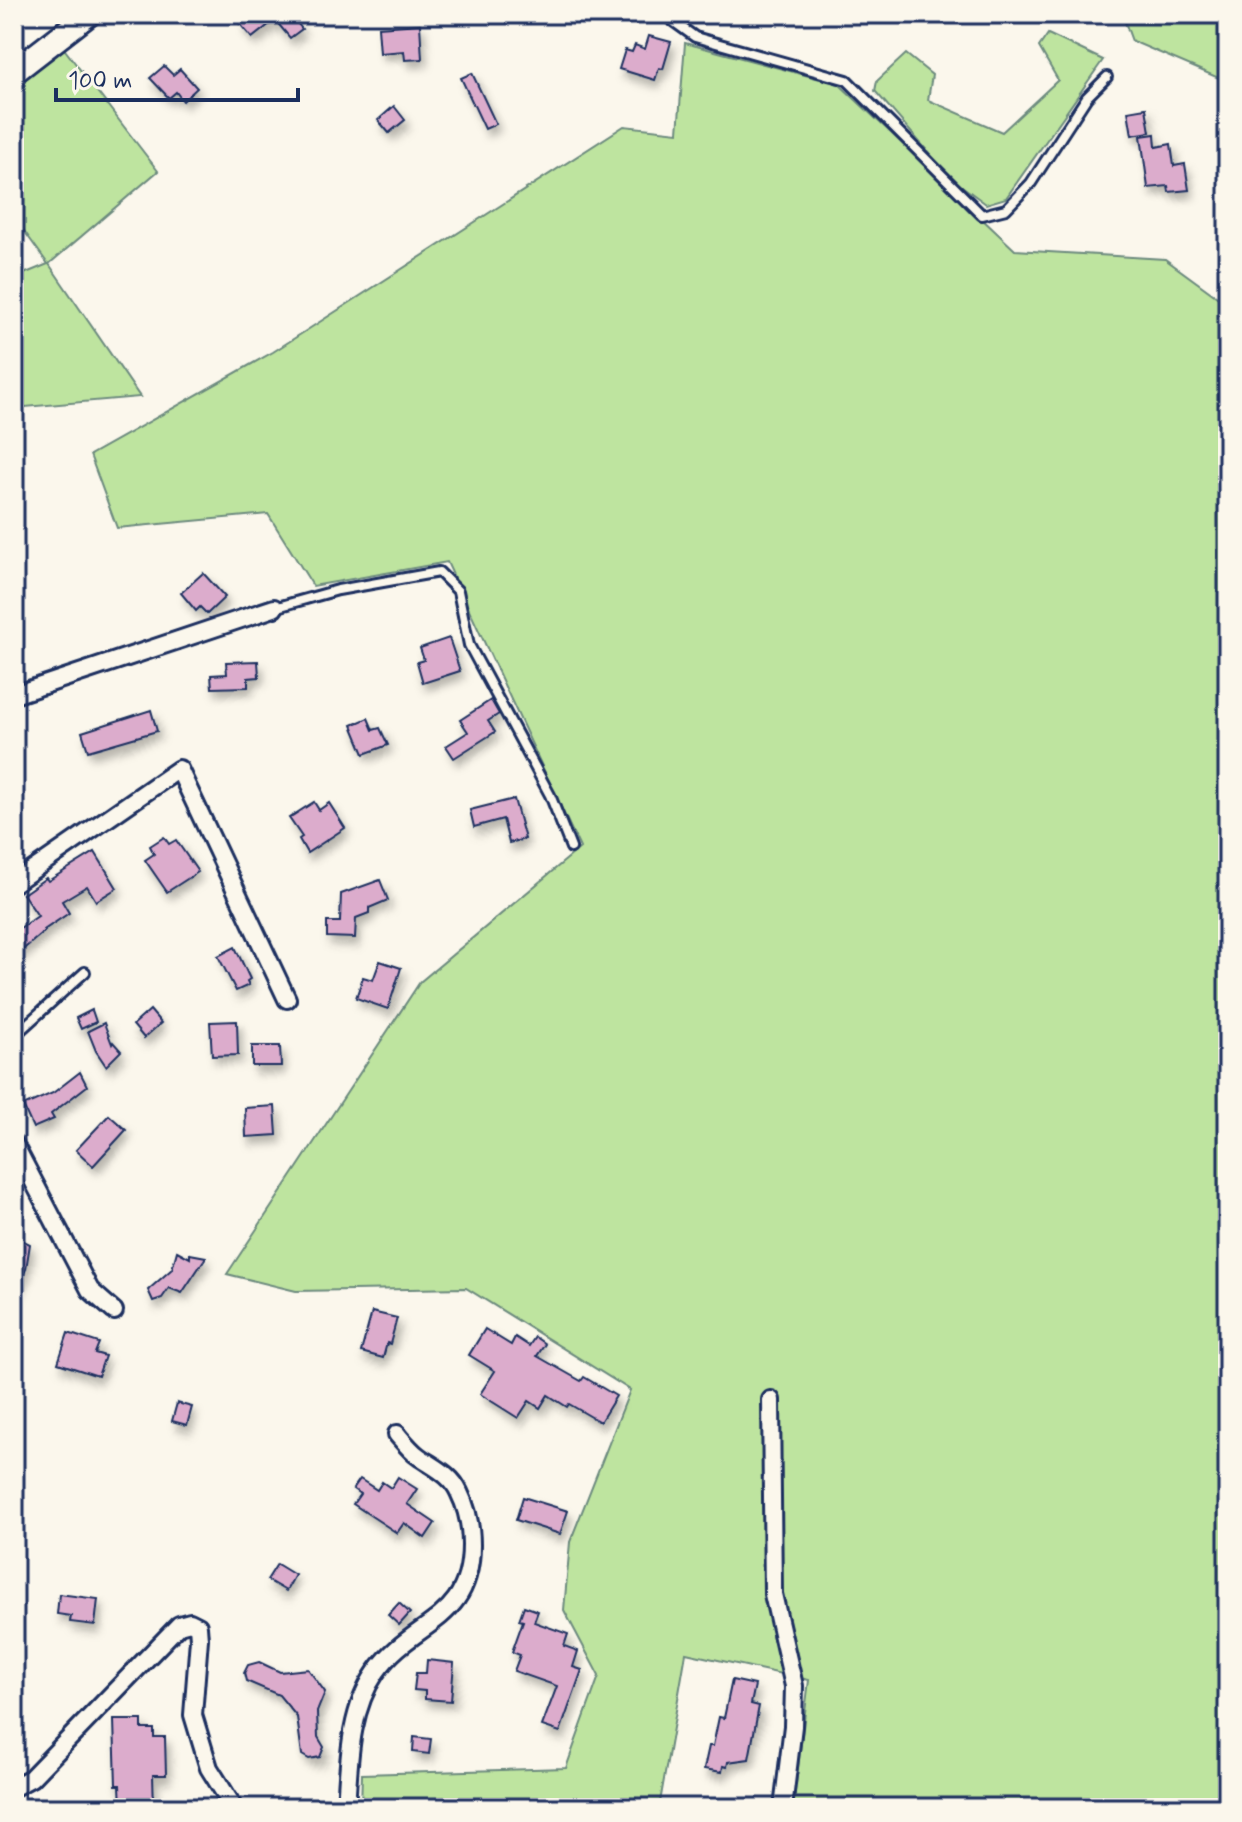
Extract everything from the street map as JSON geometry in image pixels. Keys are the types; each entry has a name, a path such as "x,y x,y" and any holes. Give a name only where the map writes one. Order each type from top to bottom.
{"main road":[{"path":"14,72 89,14"}],"street":[{"path":"14,695 274,608"},
{"path":"14,883 179,769 287,999"},
{"path":"14,1144 90,1290 114,1311"},
{"path":"771,1400 773,1594 794,1686 793,1726 783,1808"},
{"path":"346,1808 354,1720 376,1672 410,1636 443,1615 463,1592 471,1562 471,1537 466,1509 458,1489 445,1473 415,1455 397,1434"},
{"path":"14,1787 31,1778 179,1625 190,1622 198,1626 199,1639 193,1715 209,1768 234,1808"}],"lane":[{"path":"663,14 695,37 847,80 982,215 1006,209 1031,183 1087,97 1107,77"},
{"path":"274,608 338,590 439,572 458,591 469,645 550,795 571,848"},
{"path":"14,1036 85,972"}],"green space":[{"path":"1122,14 1228,14 1228,82 1132,41"},
{"path":"1048,34 1103,60 1006,198 986,204 951,178 875,91 877,81 906,54 932,75 928,100 1002,132 1058,80 1039,47"},
{"path":"685,43 839,84 1015,250 1165,259 1228,305 1228,1808 793,1808 809,1680 686,1653 659,1808 361,1808 362,1774 566,1768 599,1676 564,1610 570,1542 630,1390 466,1288 296,1291 227,1274 420,982 580,848 447,562 313,586 268,514 117,528 90,455 273,352 624,126 678,132"},
{"path":"62,46 158,171 49,264 140,397 14,408 14,278 48,264 14,217 14,83"}],"building":[{"path":"252,14 290,14 302,29 290,38 275,20 252,38 240,24"},
{"path":"420,24 422,59 405,60 404,51 380,53 378,27"},
{"path":"649,36 671,42 663,69 659,68 655,80 619,69 625,50 632,52 635,45 645,49"},
{"path":"164,66 173,75 180,69 197,88 183,101 176,92 169,98 150,78"},
{"path":"472,73 496,124 485,129 461,78"},
{"path":"394,106 405,120 389,133 378,120"},
{"path":"1146,108 1150,132 1132,135 1128,111"},
{"path":"1155,134 1156,147 1171,144 1174,166 1185,164 1189,190 1169,192 1168,186 1148,188 1141,136"},
{"path":"203,573 225,597 207,614 200,607 196,611 181,593"},
{"path":"449,638 460,671 423,683 417,662 424,660 420,648"},
{"path":"258,661 259,677 248,678 248,687 212,688 211,675 227,674 226,662"},
{"path":"491,700 499,714 488,721 495,732 454,758 446,746 468,732 460,720"},
{"path":"151,710 157,731 88,751 82,732"},
{"path":"368,718 373,730 380,728 388,745 364,754 352,725"},
{"path":"514,799 525,839 509,843 503,819 474,827 470,810"},
{"path":"314,802 319,810 329,803 345,828 307,853 299,839 302,837 289,818"},
{"path":"164,837 169,844 176,840 198,872 167,892 145,860 154,854 150,846"},
{"path":"95,852 117,888 96,901 87,886 62,901 69,913 14,957 14,932 38,916 23,894"},
{"path":"380,880 388,900 356,918 355,938 327,937 327,922 340,922 341,894"},
{"path":"235,947 250,979 247,981 249,985 236,991 218,956"},
{"path":"380,961 401,968 388,1009 356,998 363,977 373,980"},
{"path":"92,1010 96,1022 81,1029 76,1018"},
{"path":"150,1010 161,1023 144,1038 133,1025"},
{"path":"237,1021 238,1055 212,1056 210,1022"},
{"path":"104,1023 112,1044 121,1051 106,1066 88,1031"},
{"path":"252,1046 280,1046 281,1066 252,1066"},
{"path":"80,1072 87,1086 51,1114 54,1119 33,1128 23,1106 53,1093"},
{"path":"275,1106 277,1135 246,1137 245,1108"},
{"path":"109,1115 126,1130 93,1166 76,1150"},
{"path":"14,1236 30,1244 26,1269 14,1295"},
{"path":"177,1251 190,1258 190,1254 206,1257 182,1293 169,1288 162,1298 153,1301 148,1290 172,1269"},
{"path":"372,1312 397,1318 383,1358 361,1352"},
{"path":"485,1329 511,1345 515,1337 529,1346 535,1337 545,1344 537,1356 581,1381 584,1377 616,1396 600,1422 548,1395 540,1408 529,1401 518,1418 480,1394 495,1371 469,1355"},
{"path":"68,1333 99,1343 95,1353 105,1356 98,1376 58,1363"},
{"path":"177,1403 192,1407 187,1425 172,1421"},
{"path":"398,1477 417,1489 407,1504 435,1523 425,1538 404,1523 397,1533 353,1504 360,1494 353,1489 360,1479 377,1490 382,1482 391,1488"},
{"path":"523,1497 568,1511 560,1534 516,1520"},
{"path":"277,1564 295,1575 286,1591 267,1580"},
{"path":"59,1594 98,1599 95,1625 70,1622 71,1616 57,1614"},
{"path":"399,1603 410,1613 399,1625 388,1615"},
{"path":"524,1606 538,1611 534,1622 568,1634 564,1646 578,1651 573,1667 582,1670 560,1732 542,1726 557,1686 514,1671 520,1655 512,1652 523,1621 519,1620"},
{"path":"427,1660 454,1663 451,1701 425,1699 425,1691 414,1690 416,1673 426,1673"},
{"path":"259,1662 280,1672 308,1669 325,1692 317,1712 318,1737 324,1747 320,1757 309,1759 302,1755 297,1717 279,1695 246,1681 244,1673 248,1665"},
{"path":"732,1680 755,1685 751,1704 759,1706 749,1759 728,1762 722,1772 704,1769 719,1717 724,1718"},
{"path":"114,1720 142,1720 142,1729 154,1729 154,1737 165,1737 166,1775 153,1775 154,1808 121,1808 120,1785 116,1785"},
{"path":"414,1737 431,1739 429,1754 413,1752"}]}
